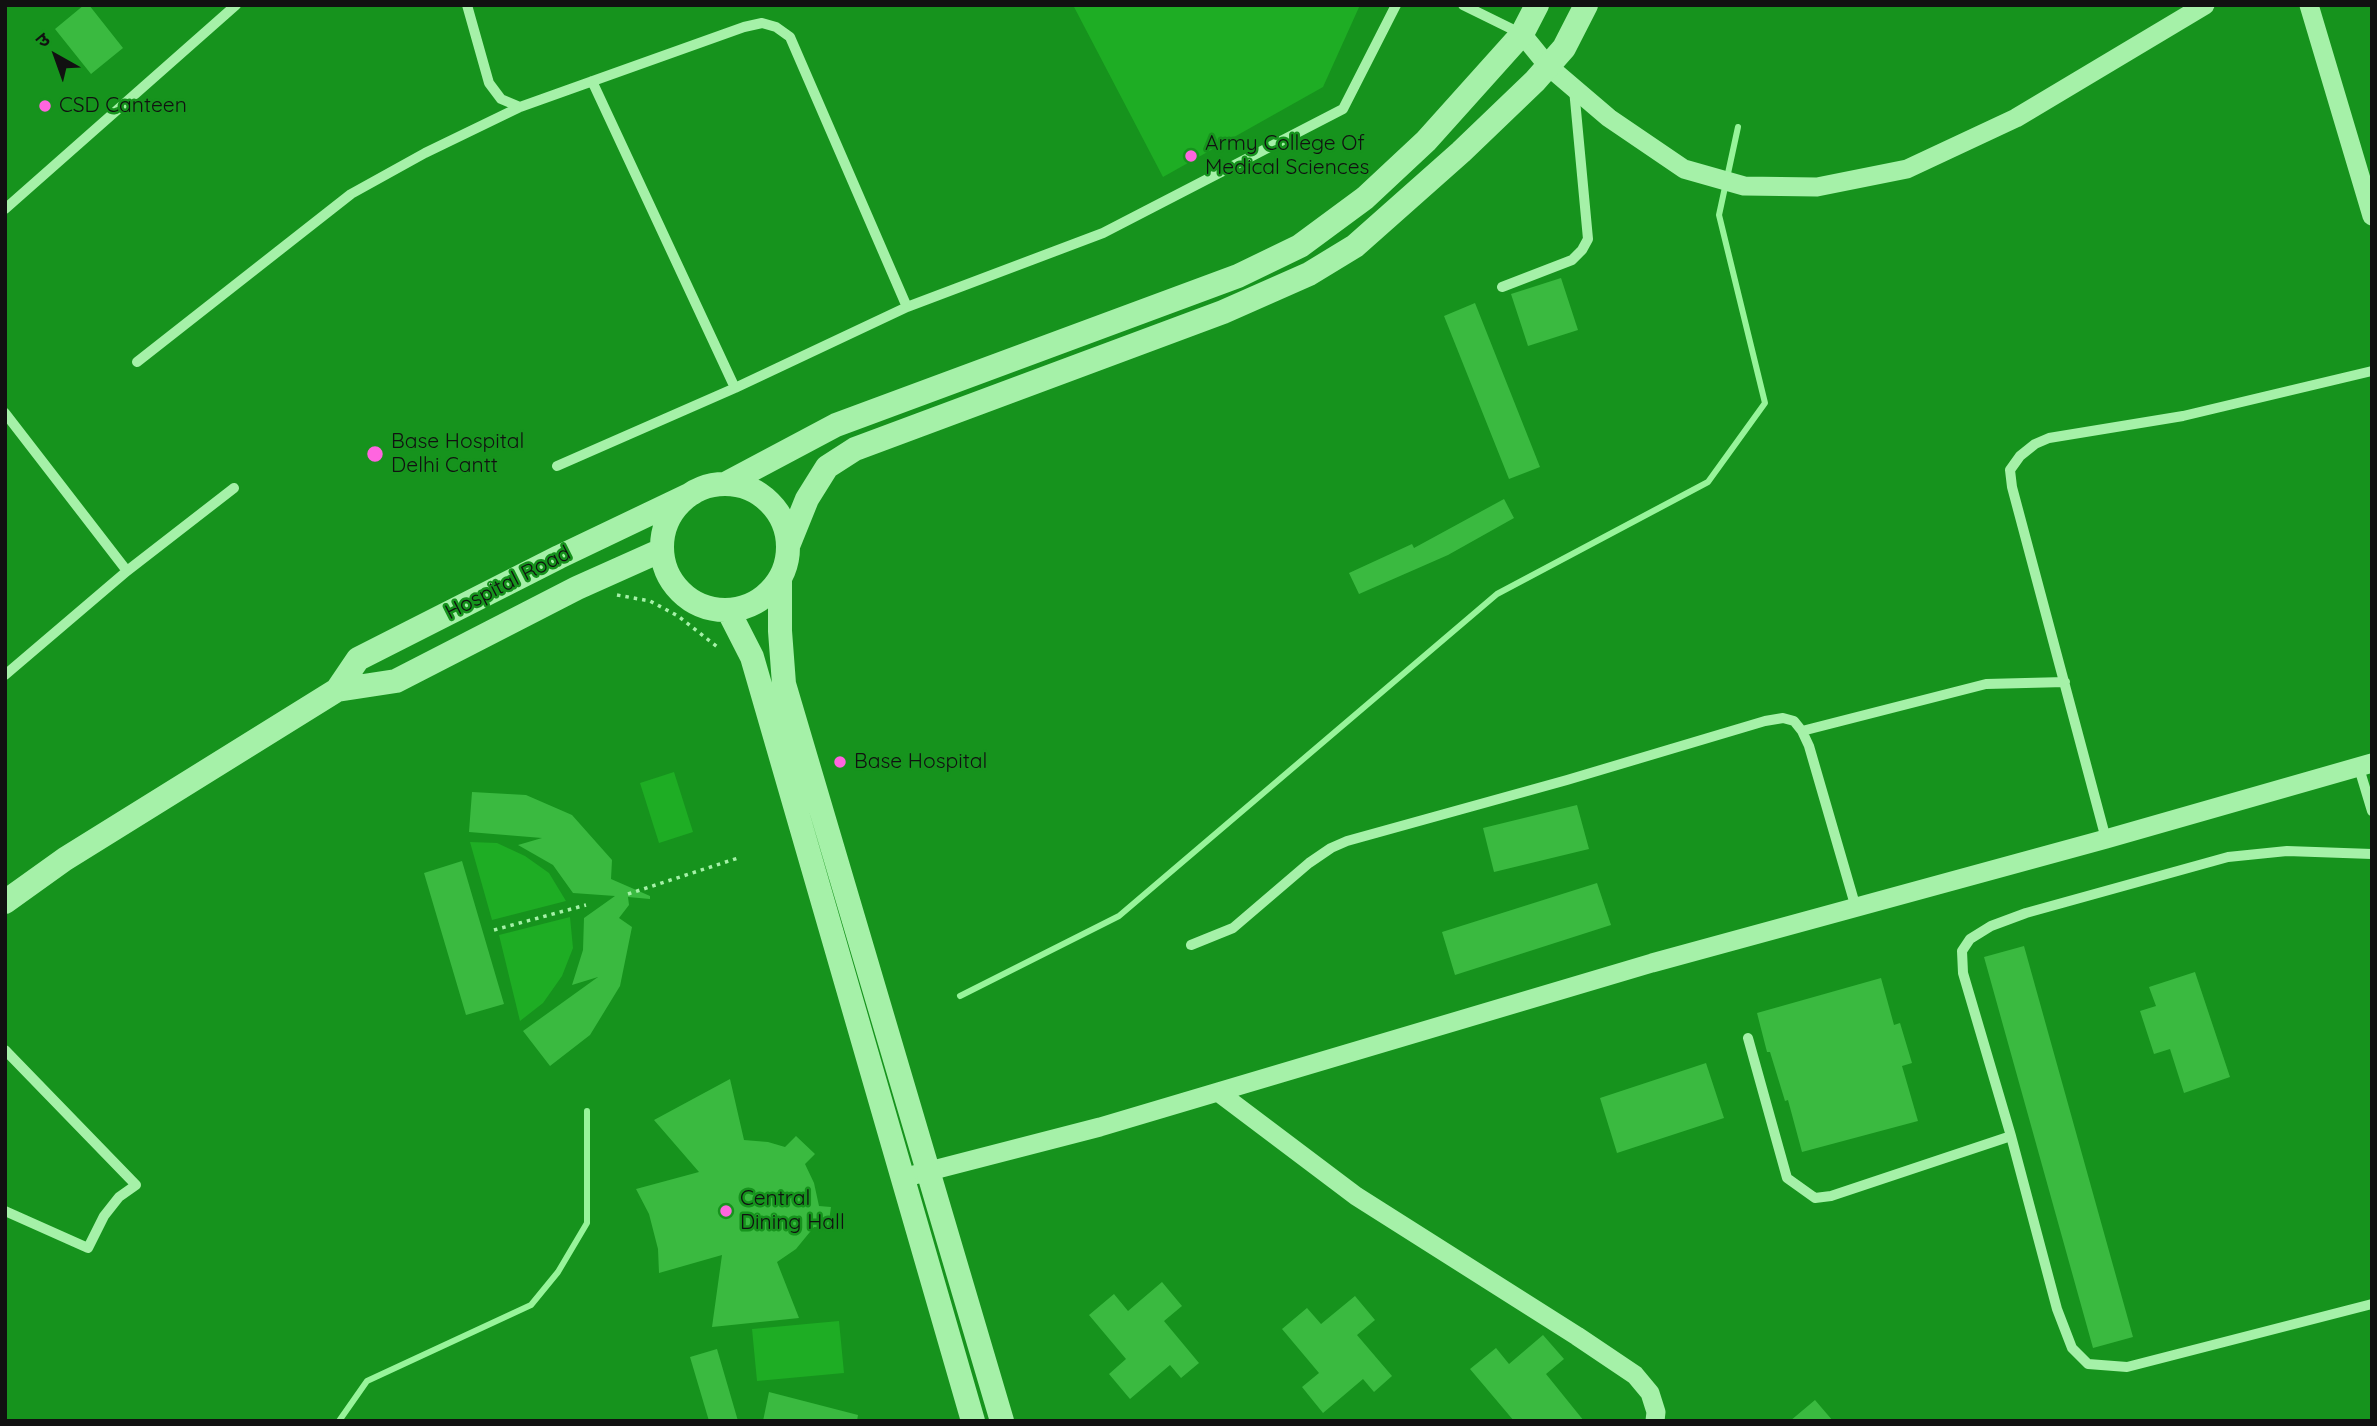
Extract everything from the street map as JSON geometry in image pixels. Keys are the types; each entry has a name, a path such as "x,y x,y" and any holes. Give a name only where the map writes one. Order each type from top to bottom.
{"street":[{"path":"724,484 836,425 1238,276 1300,246 1365,198 1426,141 1522,34 1537,5"},
{"path":"788,546 782,522 769,502 748,489 724,484 708,486 680,503 670,516 662,550 669,575 684,596 697,604 728,610 744,607 758,600 780,578 788,546 807,499 827,467 855,449 1223,312 1309,274 1355,246 1461,152 1548,66 1564,48 1586,5"},
{"path":"1522,34 1548,66 1609,118 1684,169 1744,186 1817,187 1907,169 2016,118 2205,5"},
{"path":"2309,5 2372,216"},
{"name":"Hospital Road","path":"337,690 358,659 559,557 693,493"},
{"name":"Hospital Road","path":"5,902 65,859 337,690 396,681 577,588 662,550"},
{"path":"780,578 783,684 1002,1421"},
{"path":"728,610 752,657 973,1421"},
{"path":"902,1178 1100,1127 1652,963 2365,766"},
{"path":"1218,1092 1356,1196 1635,1375 1650,1393 1656,1412 1655,1421"}],"lane":[{"path":"5,209 236,5"},
{"path":"467,5 489,83 501,99 520,107"},
{"path":"557,466 735,388 907,307 1103,233 1343,109 1396,5"},
{"path":"1463,5 1522,34"},
{"path":"138,362 351,194 425,153 520,107 744,27 762,23 776,27 790,37 907,307"},
{"path":"592,81 735,388"},
{"path":"1502,287 1572,260 1583,250 1588,239 1574,88"},
{"path":"2106,839 2012,487 2010,470 2020,456 2035,444 2049,438 2183,416 2372,371"},
{"path":"5,413 127,571"},
{"path":"5,675 127,571 234,488"},
{"path":"1802,731 1986,684 2065,682"},
{"path":"1191,945 1233,928 1308,863 1347,841 1783,718 1794,721 1809,746 1856,908"},
{"path":"2365,766 2372,811"},
{"path":"2372,854 2287,851 2228,857 2026,913 1991,926 1970,939 1962,951 1963,973 2011,1136 2057,1309 2072,1348 2088,1364 2127,1367 2372,1304"},
{"path":"1748,1038 1787,1178 1815,1198 1831,1196 2011,1136"},
{"path":"5,1050 136,1185 119,1197 104,1216 88,1248 5,1211"}],"path":[{"path":"628,894 738,858"},
{"path":"494,930 586,905"}],"green space":[{"path":"1073,5 1360,5 1323,87 1163,177"},
{"path":"674,772 693,832 659,843 640,783"},
{"path":"470,842 497,843 525,856 549,873 566,901 492,920"},
{"path":"570,917 573,948 562,976 543,1003 520,1021 499,935"},
{"path":"839,1321 844,1373 757,1381 752,1329"}],"building":[{"path":"84,5 89,5 123,48 91,74 55,29"},
{"path":"1561,278 1578,330 1528,346 1511,294"},
{"path":"1475,303 1540,467 1509,479 1444,316"},
{"path":"1504,499 1514,518 1448,555 1359,594 1349,573 1412,544 1414,548"},
{"path":"472,792 526,795 572,815 612,860 611,879 650,896 650,899 628,897 629,905 619,918 632,927 620,986 590,1035 550,1066 523,1031 598,977 572,985 583,950 584,918 615,896 573,893 553,865 518,845 542,838 469,832"},
{"path":"1577,805 1589,849 1494,872 1483,828"},
{"path":"462,861 504,1004 466,1015 424,873"},
{"path":"1597,883 1611,925 1455,975 1442,932"},
{"path":"2024,946 2133,1337 2093,1348 1984,957"},
{"path":"2195,972 2230,1077 2184,1093 2170,1049 2154,1054 2140,1011 2156,1006 2149,987"},
{"path":"1881,978 1894,1025 1900,1023 1912,1063 1902,1066 1918,1121 1802,1152 1788,1100 1785,1101 1770,1052 1767,1052 1757,1013"},
{"path":"1706,1063 1724,1118 1617,1153 1600,1098"},
{"path":"730,1079 744,1140 785,1147 796,1136 815,1154 805,1164 814,1183 819,1206 831,1207 828,1228 814,1227 796,1249 777,1262 799,1318 712,1327 722,1255 659,1273 658,1249 649,1214 636,1189 699,1172 654,1120"},
{"path":"1162,1282 1182,1306 1164,1321 1199,1363 1181,1378 1170,1365 1130,1399 1109,1374 1126,1359 1089,1315 1114,1294 1128,1311"},
{"path":"1355,1296 1375,1320 1357,1335 1392,1376 1374,1392 1363,1379 1323,1413 1302,1387 1319,1373 1282,1329 1307,1308 1321,1324"},
{"path":"1543,1335 1564,1359 1546,1374 1584,1421 1514,1421 1470,1369 1496,1348 1509,1364"},
{"path":"717,1349 738,1421 709,1421 690,1357"},
{"path":"769,1392 858,1415 857,1421 763,1421"},
{"path":"1815,1400 1833,1421 1790,1421"}],"waterway":[{"path":"960,996 1119,916 1497,594 1708,482 1765,403 1719,215 1738,127"},
{"path":"339,1421 367,1381 531,1305 558,1272 587,1223 587,1111"}],"place":[{"name":"CSD Canteen","path":"45,106"},
{"name":"Army College Of Medical Sciences","path":"1191,156"},
{"name":"Base Hospital Delhi Cantt","path":"375,454"},
{"name":"Base Hospital","path":"840,762"},
{"name":"Central Dining Hall","path":"726,1211"}]}
